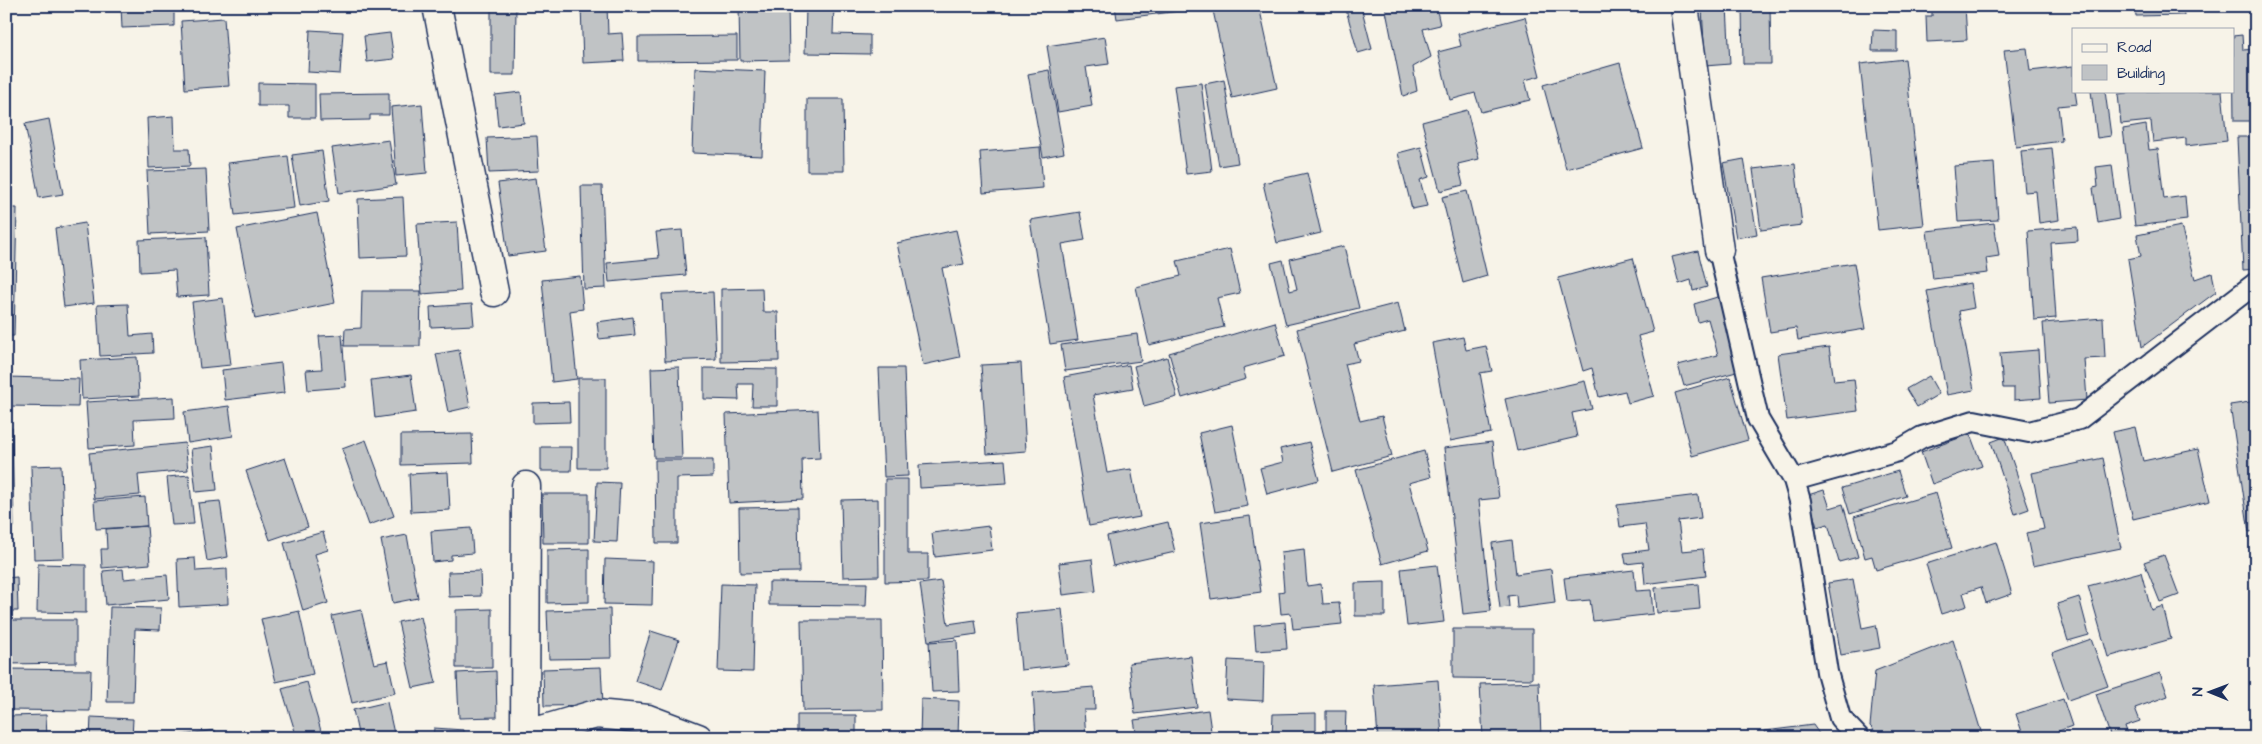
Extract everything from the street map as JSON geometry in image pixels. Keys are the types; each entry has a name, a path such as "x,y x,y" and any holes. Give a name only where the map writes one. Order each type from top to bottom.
{"street":[{"path":"437,6 494,292"},
{"path":"1684,6 1719,250"},
{"path":"526,486 524,736 596,714 648,719 698,738"}],"lane":[{"path":"1719,250 1758,419 1794,480 1800,501 1827,672 1840,718 1859,738"},
{"path":"1794,480 1898,451 1922,438 1974,421 2029,432 2079,419 2256,283"}],"building":[{"path":"121,6 174,6 174,26 122,28"},
{"path":"491,6 516,6 515,75 491,75"},
{"path":"581,6 607,6 608,34 622,33 624,61 583,63"},
{"path":"739,6 788,6 789,60 740,61"},
{"path":"806,6 834,6 833,34 870,35 870,54 805,53"},
{"path":"1115,6 1211,6 1211,7 1117,19"},
{"path":"1212,6 1259,6 1277,88 1232,98"},
{"path":"1345,6 1361,6 1372,49 1358,53"},
{"path":"1385,6 1436,6 1440,25 1423,29 1431,57 1413,67 1417,91 1403,96"},
{"path":"1702,6 1727,6 1730,64 1705,66"},
{"path":"1742,6 1770,6 1771,64 1743,64"},
{"path":"1932,6 1965,6 1967,40 1927,42 1926,16 1932,16"},
{"path":"2135,6 2183,6 2184,15 2136,16"},
{"path":"1525,17 1540,76 1525,80 1530,100 1481,112 1475,93 1450,100 1438,52 1461,46 1458,34"},
{"path":"224,18 229,86 185,89 181,21"},
{"path":"310,30 343,32 340,74 308,72"},
{"path":"1873,30 1897,31 1897,51 1872,51"},
{"path":"390,33 394,59 367,62 364,36"},
{"path":"2242,35 2243,50 2256,49 2256,121 2234,121 2234,36"},
{"path":"737,36 737,60 638,61 638,37"},
{"path":"1105,37 1109,64 1086,67 1092,106 1058,112 1047,46"},
{"path":"2027,48 2030,71 2072,66 2072,92 2075,92 2077,104 2058,106 2062,141 2016,147 2004,50"},
{"path":"1905,59 1924,225 1878,230 1860,64"},
{"path":"1620,63 1643,148 1566,169 1543,85"},
{"path":"695,68 765,71 762,156 692,153"},
{"path":"1049,70 1064,153 1043,157 1028,74"},
{"path":"1224,80 1238,163 1219,166 1205,84"},
{"path":"258,83 315,84 315,118 289,118 289,106 258,106"},
{"path":"1201,83 1212,171 1186,174 1174,86"},
{"path":"521,92 524,123 498,126 495,95"},
{"path":"2091,92 2105,92 2111,136 2097,138"},
{"path":"2136,92 2222,92 2227,141 2186,146 2186,138 2153,142 2151,121 2121,124 2118,94"},
{"path":"389,93 389,115 370,115 370,120 320,121 319,94"},
{"path":"807,99 843,99 844,171 807,171"},
{"path":"422,104 427,173 396,176 391,107"},
{"path":"1467,110 1479,159 1458,164 1463,185 1440,191 1422,122"},
{"path":"174,116 175,149 189,149 190,166 149,168 147,118"},
{"path":"49,119 63,194 39,198 25,124"},
{"path":"2146,125 2149,150 2158,149 2164,199 2185,196 2187,220 2135,226 2123,129"},
{"path":"537,136 539,171 489,173 487,138"},
{"path":"2237,137 2256,137 2256,269 2243,270"},
{"path":"389,140 396,185 339,193 332,148"},
{"path":"1040,147 1043,188 983,193 980,152"},
{"path":"1421,147 1429,177 1420,180 1427,206 1412,209 1398,153"},
{"path":"2052,148 2059,220 2039,223 2036,191 2025,192 2021,151"},
{"path":"322,151 329,201 300,206 292,155"},
{"path":"288,156 294,208 235,215 228,163"},
{"path":"1744,159 1757,234 1736,238 1723,163"},
{"path":"1994,163 1998,220 1958,222 1954,166"},
{"path":"1795,164 1802,225 1761,230 1753,169"},
{"path":"2112,165 2119,219 2098,223 2093,188 2098,187 2096,167"},
{"path":"206,169 209,231 150,234 147,171"},
{"path":"1307,173 1321,233 1277,243 1263,183"},
{"path":"536,178 546,251 508,256 498,183"},
{"path":"581,186 602,186 606,288 584,289"},
{"path":"1467,191 1487,276 1463,283 1442,197"},
{"path":"403,197 406,256 360,258 358,199"},
{"path":"6,208 17,208 14,336 6,336"},
{"path":"1080,212 1085,240 1062,244 1078,340 1050,344 1030,220"},
{"path":"317,213 335,303 255,319 237,229"},
{"path":"457,222 461,291 422,294 417,224"},
{"path":"85,223 94,303 64,307 55,228"},
{"path":"1994,223 1999,256 1986,258 1988,273 1933,279 1927,231"},
{"path":"2181,226 2195,279 2212,273 2216,292 2142,347 2128,259 2141,256 2137,235"},
{"path":"2077,227 2078,241 2051,243 2056,318 2034,320 2028,231"},
{"path":"682,230 686,275 609,282 607,263 659,258 656,232"},
{"path":"956,230 964,264 942,268 960,357 923,365 897,243"},
{"path":"206,237 209,295 177,297 175,270 140,272 139,240"},
{"path":"1344,246 1359,308 1286,325 1271,263 1283,260 1290,291 1297,289 1290,259"},
{"path":"1230,249 1240,293 1217,298 1224,327 1149,345 1136,287 1181,276 1177,261"},
{"path":"1698,251 1707,287 1693,291 1691,280 1679,284 1672,257"},
{"path":"1633,258 1653,332 1638,336 1654,396 1628,403 1625,391 1599,397 1592,368 1583,371 1558,278"},
{"path":"1854,263 1865,329 1798,340 1796,328 1770,332 1761,278"},
{"path":"580,276 583,309 570,311 577,379 552,382 542,280"},
{"path":"1970,283 1974,308 1959,311 1974,390 1947,395 1927,291"},
{"path":"762,288 763,312 778,312 779,361 721,362 721,289"},
{"path":"362,291 421,291 420,346 344,346 345,329 361,328"},
{"path":"713,292 716,359 665,361 662,294"},
{"path":"1724,295 1744,370 1684,386 1678,365 1718,355 1708,319 1698,322 1694,304"},
{"path":"223,298 231,365 200,368 192,302"},
{"path":"1398,303 1405,331 1354,344 1359,361 1345,364 1360,421 1382,416 1392,456 1333,472 1297,329"},
{"path":"128,304 130,336 152,334 153,353 100,356 97,305"},
{"path":"472,304 474,325 431,327 430,307"},
{"path":"633,317 635,335 599,339 597,322"},
{"path":"2103,318 2105,358 2084,359 2087,400 2049,403 2043,323"},
{"path":"1275,322 1285,356 1243,368 1246,379 1182,398 1169,353"},
{"path":"1137,334 1141,361 1065,371 1061,345"},
{"path":"342,335 346,387 308,390 306,370 322,369 319,336"},
{"path":"1463,337 1466,350 1486,346 1492,371 1480,373 1491,433 1450,441 1432,343"},
{"path":"6,340 9,340 8,377 79,379 78,407 6,406"},
{"path":"1829,347 1834,381 1854,379 1858,411 1787,420 1778,354"},
{"path":"459,350 470,407 448,412 436,354"},
{"path":"2038,350 2041,398 2014,400 2014,388 2003,388 2000,353"},
{"path":"137,357 139,396 82,399 80,360"},
{"path":"1167,357 1177,397 1144,406 1134,366"},
{"path":"281,363 284,393 225,400 222,370"},
{"path":"1021,363 1026,451 987,454 981,365"},
{"path":"1129,365 1133,388 1093,395 1107,473 1131,469 1140,517 1089,526 1064,377"},
{"path":"679,367 682,458 654,458 651,368"},
{"path":"704,368 777,369 777,406 752,406 753,384 738,384 739,400 704,399"},
{"path":"879,368 904,368 908,476 884,477"},
{"path":"411,375 416,412 375,418 371,380"},
{"path":"1929,376 1939,394 1917,407 1906,389"},
{"path":"1730,377 1748,440 1692,456 1675,393"},
{"path":"578,378 606,378 606,468 578,468"},
{"path":"1585,381 1592,409 1572,413 1577,437 1517,451 1505,399"},
{"path":"174,397 175,418 134,420 135,445 89,448 86,402"},
{"path":"2256,401 2256,531 2249,532 2230,405"},
{"path":"569,402 570,422 533,423 533,403"},
{"path":"229,406 233,436 188,443 184,412"},
{"path":"818,410 820,458 802,459 803,499 729,503 726,414"},
{"path":"1232,425 1248,506 1215,512 1199,433"},
{"path":"2135,427 2143,461 2198,449 2210,501 2133,519 2113,432"},
{"path":"6,428 12,428 14,527 6,528"},
{"path":"472,434 473,463 401,465 401,435"},
{"path":"1970,434 1982,466 1932,484 1921,452"},
{"path":"2004,437 2029,509 2015,514 1991,442"},
{"path":"366,440 394,516 369,525 342,449"},
{"path":"1309,442 1319,480 1267,494 1260,468 1283,462 1280,449"},
{"path":"1492,442 1499,498 1479,500 1491,611 1463,614 1444,448"},
{"path":"185,443 188,470 138,475 140,495 94,499 89,453"},
{"path":"213,446 217,490 196,492 191,449"},
{"path":"541,447 572,447 571,471 541,471"},
{"path":"1424,451 1431,477 1409,483 1428,551 1382,564 1356,470"},
{"path":"285,458 308,527 270,540 246,471"},
{"path":"2103,458 2121,548 2033,566 2026,533 2044,529 2032,473"},
{"path":"655,460 713,460 713,477 677,478 677,543 656,543"},
{"path":"1005,460 1007,483 920,488 919,465"},
{"path":"61,465 64,558 34,559 31,466"},
{"path":"1898,471 1906,496 1850,514 1842,488"},
{"path":"448,472 450,510 411,512 409,474"},
{"path":"189,475 194,524 172,525 167,477"},
{"path":"885,479 908,479 908,554 928,554 928,581 885,582"},
{"path":"597,482 620,483 617,542 594,541"},
{"path":"1824,490 1830,508 1843,504 1858,557 1839,562 1828,524 1817,527 1808,495"},
{"path":"1936,493 1952,548 1876,570 1872,556 1865,558 1854,517"},
{"path":"542,494 589,494 589,543 543,543"},
{"path":"1698,495 1701,518 1678,521 1682,551 1703,549 1706,576 1645,584 1643,562 1626,564 1624,553 1649,550 1645,524 1620,527 1617,505"},
{"path":"145,497 147,526 96,529 94,501"},
{"path":"878,499 879,576 843,577 841,500"},
{"path":"220,501 228,557 207,561 198,503"},
{"path":"798,507 799,572 740,573 739,508"},
{"path":"1250,516 1261,592 1211,599 1200,523"},
{"path":"1168,522 1175,552 1113,566 1107,536"},
{"path":"147,526 150,564 102,568 101,549 107,549 106,529"},
{"path":"989,526 992,550 935,557 932,533"},
{"path":"471,528 473,553 451,555 451,560 433,562 431,531"},
{"path":"323,532 328,550 315,554 328,603 303,611 284,543"},
{"path":"407,535 418,598 393,603 381,540"},
{"path":"1512,540 1516,574 1551,569 1555,603 1517,608 1516,595 1508,596 1509,607 1500,608 1492,543"},
{"path":"1996,542 2012,594 1986,603 1981,587 1963,593 1967,606 1941,614 1926,564"},
{"path":"589,549 589,602 547,603 547,550"},
{"path":"1304,549 1307,586 1321,584 1323,604 1339,603 1342,624 1293,629 1291,613 1281,614 1279,592 1284,591 1281,552"},
{"path":"2164,555 2179,595 2160,602 2144,562"},
{"path":"195,558 196,571 227,569 228,604 179,607 177,559"},
{"path":"605,559 653,561 652,605 604,604"},
{"path":"1092,559 1096,591 1063,595 1059,563"},
{"path":"38,564 86,565 86,613 37,612"},
{"path":"1437,565 1444,622 1407,626 1401,569"},
{"path":"123,569 124,579 167,575 169,599 106,605 103,571"},
{"path":"1634,570 1636,591 1651,590 1653,614 1593,621 1590,600 1567,602 1564,578"},
{"path":"480,571 481,596 449,597 448,572"},
{"path":"2141,572 2151,610 2163,606 2171,639 2108,657 2088,586"},
{"path":"17,577 18,611 6,611 6,578"},
{"path":"1853,579 1862,628 1876,625 1880,648 1841,655 1828,583"},
{"path":"941,581 948,624 975,620 977,634 928,641 920,584"},
{"path":"769,582 867,583 866,606 769,605"},
{"path":"1385,582 1385,616 1355,616 1355,583"},
{"path":"721,584 755,585 753,672 718,671"},
{"path":"1698,584 1700,609 1657,613 1655,588"},
{"path":"2256,586 2256,624 2251,587"},
{"path":"2079,597 2089,635 2068,641 2057,604"},
{"path":"110,607 161,608 160,630 135,629 133,702 107,702"},
{"path":"492,609 492,668 456,668 456,610"},
{"path":"610,609 611,658 549,659 547,611"},
{"path":"1062,609 1068,665 1021,670 1016,613"},
{"path":"361,610 374,664 388,661 395,693 352,703 332,616"},
{"path":"299,611 313,674 276,682 261,619"},
{"path":"421,617 436,683 413,688 398,622"},
{"path":"6,620 76,620 76,663 6,664"},
{"path":"801,620 882,620 883,710 803,711"},
{"path":"1285,622 1287,649 1256,651 1254,625"},
{"path":"1453,629 1532,629 1532,679 1453,678"},
{"path":"651,631 679,640 662,690 635,681"},
{"path":"2091,639 2108,686 2068,700 2052,653"},
{"path":"957,640 959,691 932,692 929,642"},
{"path":"1953,640 1983,738 1881,738 1870,726 1875,671"},
{"path":"1191,656 1197,707 1135,714 1129,663"},
{"path":"1228,660 1264,662 1263,701 1226,699"},
{"path":"601,667 603,705 544,706 543,669"},
{"path":"9,669 91,670 90,711 8,710"},
{"path":"496,671 497,717 459,718 457,673"},
{"path":"2160,673 2168,696 2135,708 2140,721 2125,726 2129,738 2111,738 2096,694"},
{"path":"1438,680 1442,738 1378,738 1374,685"},
{"path":"307,682 323,738 297,738 282,689"},
{"path":"1539,682 1541,738 1483,738 1480,684"},
{"path":"1094,687 1095,710 1084,710 1086,738 1036,738 1033,692"},
{"path":"921,699 959,701 958,738 920,738"},
{"path":"2063,699 2072,726 2056,732 2058,738 2024,738 2016,714"},
{"path":"387,702 395,738 359,738 353,710"},
{"path":"1208,710 1212,738 1137,738 1134,720"},
{"path":"1326,711 1346,711 1345,738 1326,738"},
{"path":"1316,713 1316,738 1272,738 1273,714"},
{"path":"46,715 47,738 10,738 10,716"},
{"path":"797,715 856,715 856,738 797,738"},
{"path":"91,717 133,719 132,738 90,738"},
{"path":"1813,725 1822,738 1765,738 1765,731"},
{"path":"434,728 464,730 464,738 433,738"},
{"path":"215,730 216,738 175,738 175,736"}]}
